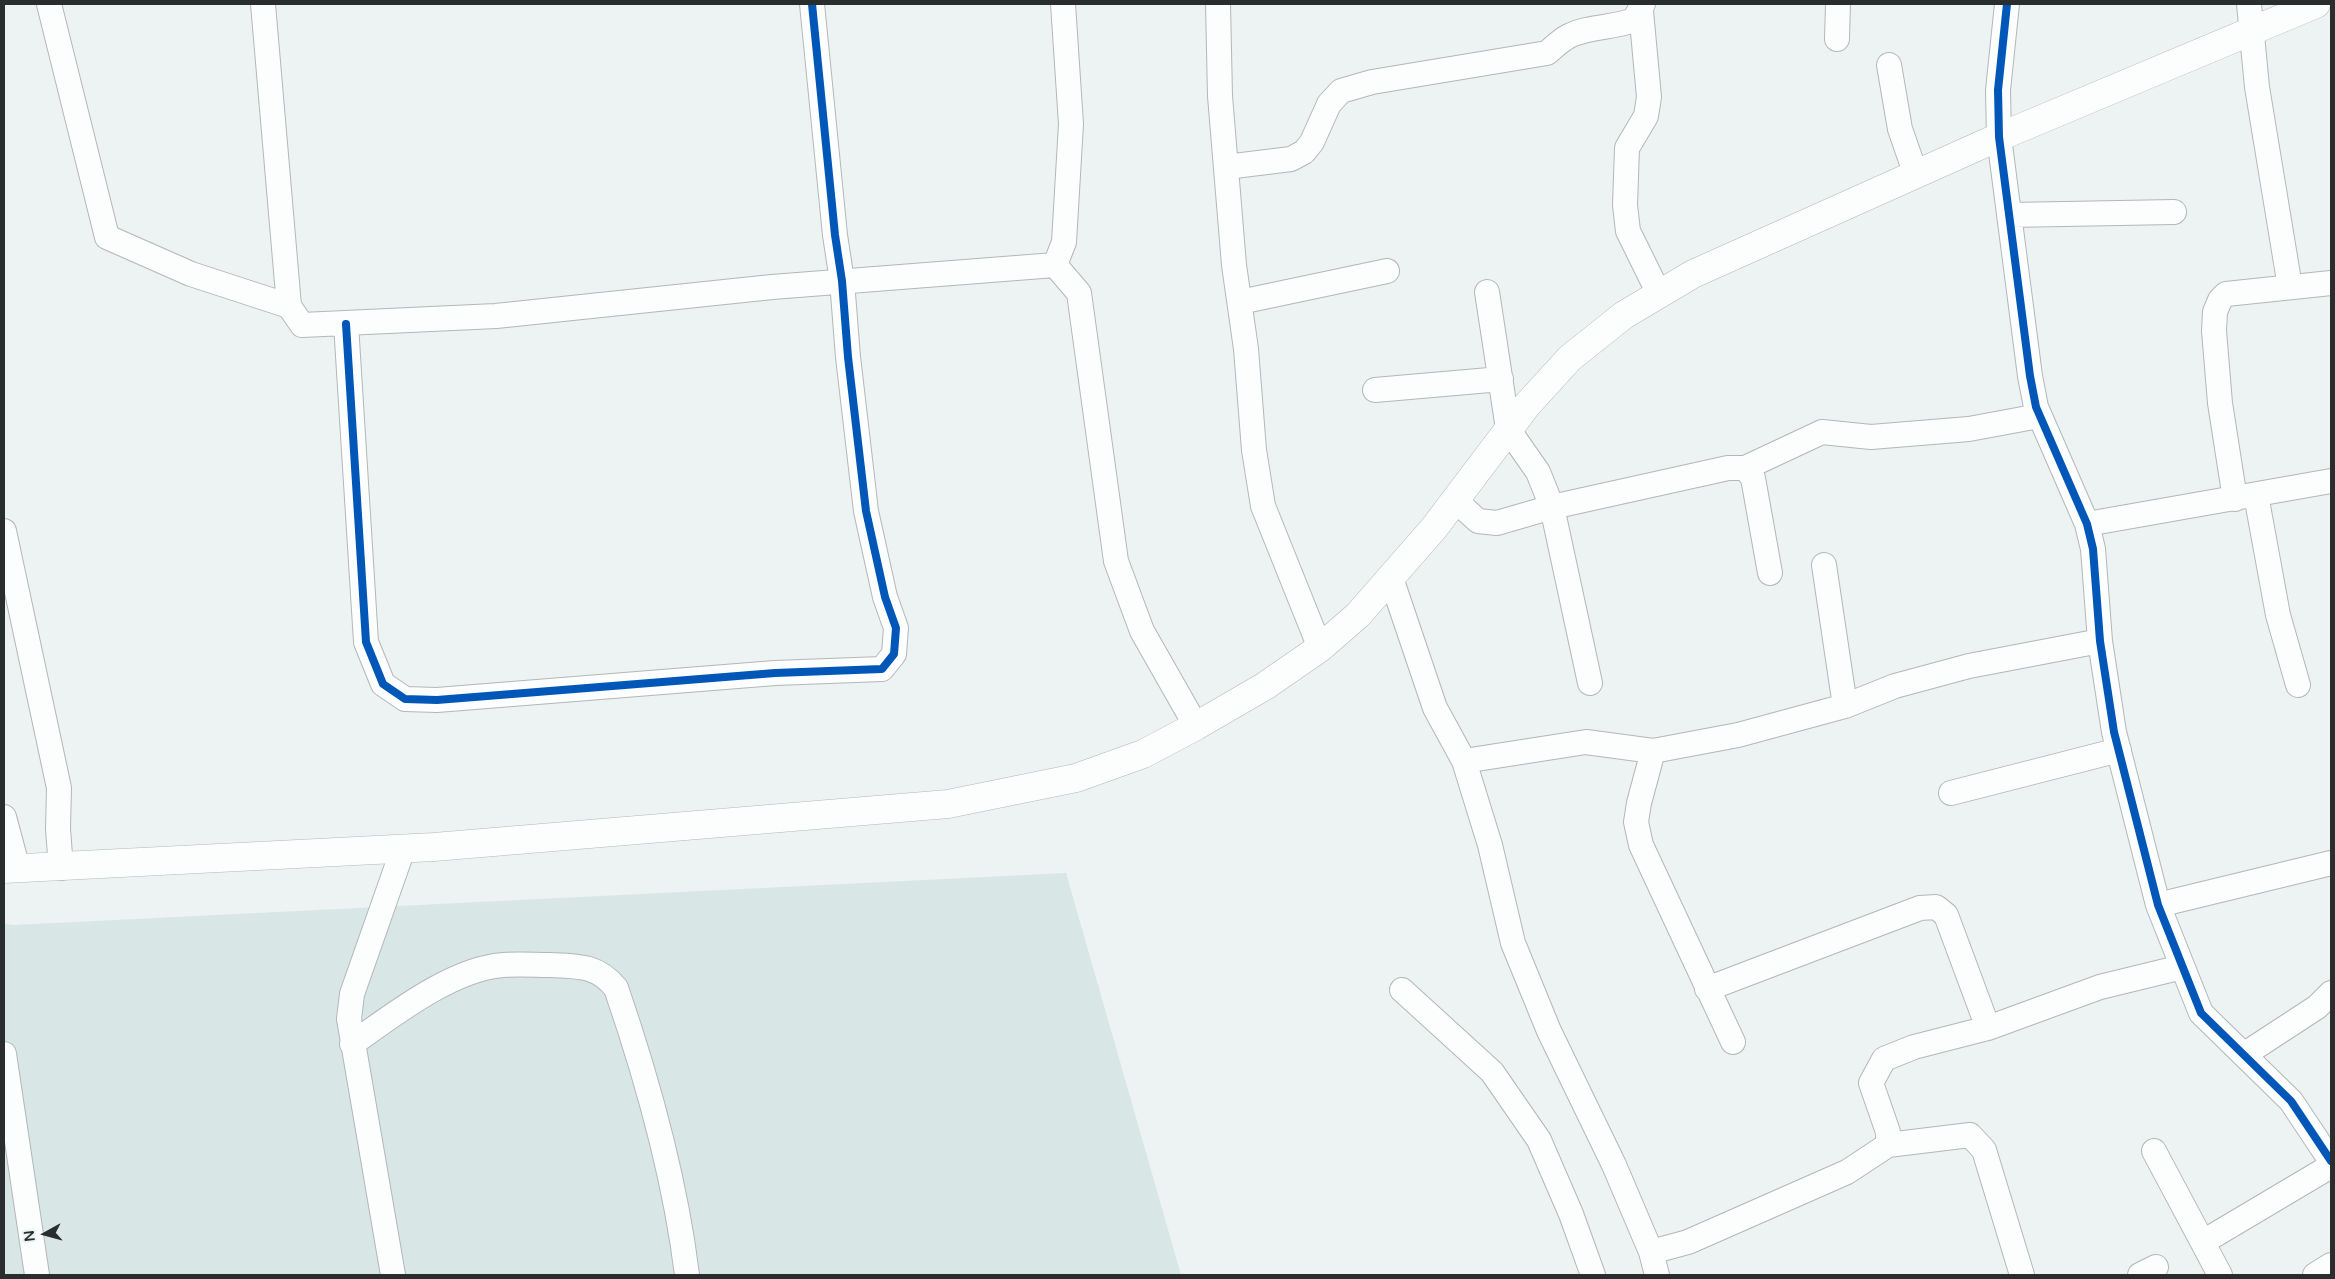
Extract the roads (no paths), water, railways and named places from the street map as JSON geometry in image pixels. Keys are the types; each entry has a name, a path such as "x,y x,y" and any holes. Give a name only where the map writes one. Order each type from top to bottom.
{"main road":[{"path":"11,869 61,868 403,849 948,804 1076,778 1143,754 1265,686 1320,648 1358,615 1455,500 1527,405 1570,358 1624,315 1693,274 1999,137 2250,17 2316,4"}],"street":[{"path":"49,4 107,237 191,274 289,306"},
{"path":"262,4 289,306 302,325 496,316 842,281 1025,269 1055,265"},
{"path":"346,324 366,642 383,684 406,699 437,700 775,673 882,668 894,654 896,628 885,597 866,511 848,357 842,281 835,235 812,4"},
{"path":"1055,265 1064,242 1071,124 1063,4"},
{"path":"1218,4 1220,96 1246,349 1254,450 1263,506 1320,648"},
{"path":"1837,39 1838,4"},
{"path":"2007,4 1998,90 1999,137 2030,376 2039,416 2087,524 2092,549 2100,641 2119,750 2158,905 2201,1013 2291,1101 2331,1161"},
{"path":"1226,167 1291,159 1304,152 1312,142 1329,104 1341,92 1372,82 1547,52 1569,36 1589,30 1620,26 1634,20 1642,7"},
{"path":"1642,7 1649,97 1646,116 1626,148 1625,205 1628,231 1659,294"},
{"path":"2250,17 2257,87 2290,287"},
{"path":"1889,65 1900,129 1916,175"},
{"path":"2009,215 2174,212"},
{"path":"1055,265 1079,293 1116,561 1142,631 1196,726"},
{"path":"1240,302 1387,271"},
{"path":"2298,685 2220,403 2214,331 2215,312 2220,300 2226,294 2331,283"},
{"path":"1487,292 1508,429 1538,472 1552,507 1590,683"},
{"path":"1375,390 1501,379"},
{"path":"1455,500 1478,521 1497,523 1552,507 1728,468 1745,468 1822,432 1871,437 1960,430 2039,416"},
{"path":"1745,468 1753,478 1770,573"},
{"path":"2087,524 2331,481"},
{"path":"4,531 59,788 58,829 61,868"},
{"path":"1824,565 1845,706"},
{"path":"1391,578 1435,708 1464,761 1490,846 1512,943 1549,1031 1599,1132 1651,1252 1657,1275"},
{"path":"1464,761 1586,742 1653,751 1738,734 1845,706 1895,686 1969,666 2100,641"},
{"path":"1951,793 2119,750"},
{"path":"1653,751 1639,803 1636,822 1641,846 1732,1042"},
{"path":"4,817 11,869"},
{"path":"392,1275 349,1019 352,994 403,849"},
{"path":"2158,905 2331,863"},
{"path":"1707,989 1920,908 1936,907 1946,915 1988,1028"},
{"path":"352,1044 410,1002 462,976 503,965 572,966 593,970 606,976 616,988 657,1117 684,1247 687,1275"},
{"path":"1888,1144 1888,1132 1871,1083 1884,1059 1914,1047 1988,1028 2100,987 2182,967"},
{"path":"1402,990 1492,1072 1538,1140 1571,1214 1593,1275"},
{"path":"2245,1054 2317,1007 2331,993"},
{"path":"4,1054 37,1275"},
{"path":"1651,1252 1688,1242 1847,1172 1888,1144 1970,1135 1984,1150 2022,1275"},
{"path":"2154,1150 2220,1275"},
{"path":"2203,1242 2331,1166"},
{"path":"2315,1275 2331,1266"}]}
